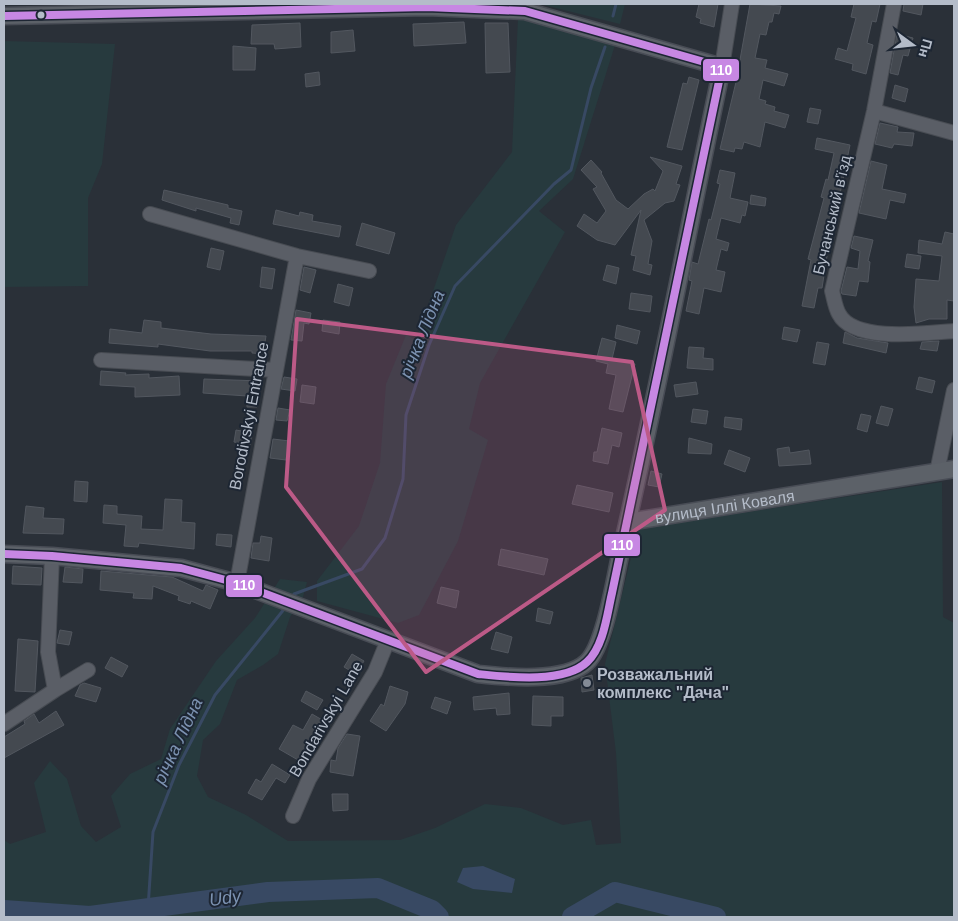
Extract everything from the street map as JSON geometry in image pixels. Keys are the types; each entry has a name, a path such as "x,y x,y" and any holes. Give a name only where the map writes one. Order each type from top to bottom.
{"main road":[{"path":"4,16 91,9 525,7 722,68 628,522 602,635 588,662 568,672 513,678 478,674 237,583 181,568 52,556 4,554"},
{"name":"вулиця Іллі Коваля","path":"628,522 954,469"}],"street":[{"path":"722,68 732,4"},
{"name":"Бучанський в'їзд","path":"894,4 874,111 832,291 839,314 850,325 865,330 906,335 954,331"},
{"path":"874,111 954,132"},
{"path":"150,214 298,256 369,271"},
{"name":"Borodivskyi Entrance","path":"237,583 275,370 298,256"},
{"path":"101,360 275,370"},
{"path":"937,472 954,390"},
{"path":"52,556 48,652 55,690"},
{"name":"Bondarivskyi Lane","path":"294,816 309,779 375,672 388,640"},
{"path":"4,724 88,670"}],"highlighted area":[{"path":"297,319 632,362 665,510 426,672 286,487"}],"green space":[{"path":"540,4 625,4 620,24"},
{"path":"518,18 615,45 573,179 539,211 565,232 480,383 469,429 488,440 458,541 419,615 398,623 317,601 317,581 359,526 380,463 386,384 406,335 416,340 456,225 512,152"},
{"path":"4,41 115,44 102,164 88,198 88,286 4,287"},
{"path":"942,482 943,617 954,623 954,917 441,917 432,910 368,884 239,892 89,911 4,902 4,840 10,844 46,832 34,783 50,761 67,779 81,826 96,842 121,827 111,796 130,774 161,759 170,729 216,661 255,618 280,579 307,582 303,597 290,617 278,654 237,680 220,724 203,740 197,776 208,797 246,815 288,841 400,840 435,828 485,804 521,808 563,825 591,820 596,845 621,843 616,753 605,664 638,529"},
{"path":"369,893 384,897 420,913 423,917 110,917 263,897"}],"water":[{"path":"483,866 515,879 512,893 473,889 457,882 463,868"}],"building":[{"path":"699,4 718,4 714,27 700,23 701,19 696,17"},
{"path":"750,4 781,6 779,14 774,13 772,22 769,22 766,35 760,34 755,58 767,60 765,68 788,74 784,86 763,80 759,99 766,101 765,104 775,107 774,111 789,115 785,128 765,122 760,147 744,142 742,149 735,148 734,152 720,149 736,82"},
{"path":"854,4 880,4 876,22 872,21 867,43 873,45 866,74 852,70 853,64 835,59 838,48 847,51 856,18 851,17"},
{"path":"904,4 923,4 921,15 903,11"},
{"path":"464,22 466,43 414,46 413,24"},
{"path":"300,23 301,47 275,49 274,44 251,44 252,25"},
{"path":"485,23 508,23 510,72 486,73"},
{"path":"353,30 355,51 331,53 331,32"},
{"path":"897,34 913,38 908,56 903,55 898,75 890,73"},
{"path":"233,46 256,48 255,70 233,70"},
{"path":"319,72 320,85 306,87 305,74"},
{"path":"689,77 699,80 682,150 667,147 683,83 687,84"},
{"path":"895,85 908,89 905,102 892,98"},
{"path":"810,108 821,110 818,124 807,122"},
{"path":"880,123 898,127 897,132 914,133 912,146 894,144 892,148 875,144"},
{"path":"817,138 850,145 836,213 824,256 827,256 822,288 818,288 814,308 802,306 811,260 808,259 824,198 821,197 826,179 828,180 834,153 815,149"},
{"path":"650,157 682,166 676,184 680,185 674,201 665,203 644,220 652,241 648,264 652,265 650,275 633,270 636,256 631,255 641,210 615,245 597,240 577,226 584,214 597,223 606,211 593,189 597,187 581,170 591,160 602,172 616,200 628,209 644,194 653,189 655,191 663,171"},
{"path":"871,161 887,165 882,189 906,194 904,203 890,200 886,219 859,213"},
{"path":"720,170 735,173 730,198 748,202 745,216 742,215 740,223 721,218 716,239 729,243 727,251 721,249 716,270 725,272 721,292 704,288 699,314 686,311 692,281 689,280 692,262 698,264 709,219 711,220 720,184 717,183"},
{"path":"164,190 228,205 228,208 242,211 239,225 230,223 231,218 196,208 196,211 162,200"},
{"path":"751,195 766,198 765,206 750,204"},
{"path":"276,210 299,216 300,212 313,215 312,221 341,226 339,237 273,224"},
{"path":"362,223 395,233 389,254 356,245"},
{"path":"945,232 954,234 954,301 947,300 947,319 929,319 916,323 914,307 916,279 939,281 942,256 918,253 919,240 942,244"},
{"path":"854,236 873,240 868,261 870,262 868,282 859,281 856,296 842,294 841,291 847,267 858,269 860,251 851,248"},
{"path":"211,248 224,251 220,270 207,267"},
{"path":"907,254 921,256 919,269 905,267"},
{"path":"607,265 619,268 616,284 603,280"},
{"path":"262,267 275,269 272,289 260,287"},
{"path":"304,267 316,270 310,293 300,290"},
{"path":"338,284 353,288 349,306 334,302"},
{"path":"631,293 652,296 650,312 629,309"},
{"path":"296,310 311,313 309,324 304,323 302,341 291,340"},
{"path":"144,320 161,322 161,328 211,334 266,336 263,354 252,353 252,351 210,351 158,344 158,347 109,343 110,329 142,333"},
{"path":"323,320 340,322 339,334 322,331"},
{"path":"617,325 640,331 637,344 615,338"},
{"path":"784,327 800,330 797,342 782,339"},
{"path":"845,332 857,338 888,343 886,353 843,343"},
{"path":"602,338 616,342 612,359 635,364 623,412 609,409 616,375 606,373 608,364 596,361"},
{"path":"939,341 937,351 920,349 922,342"},
{"path":"817,342 829,344 825,365 813,363"},
{"path":"689,347 704,348 703,358 713,359 713,370 687,368"},
{"path":"101,371 126,373 125,375 149,374 149,378 179,376 180,395 135,397 135,387 100,385"},
{"path":"284,377 297,379 295,391 281,389"},
{"path":"919,377 935,381 932,393 916,389"},
{"path":"204,379 261,381 257,407 247,407 247,396 203,393"},
{"path":"696,382 698,394 676,397 674,385"},
{"path":"302,385 316,387 314,404 300,402"},
{"path":"881,406 893,409 888,426 876,423"},
{"path":"278,408 290,410 287,421 276,420"},
{"path":"693,409 708,411 706,424 691,422"},
{"path":"861,414 871,416 867,432 857,429"},
{"path":"725,417 742,419 741,430 724,427"},
{"path":"602,428 622,433 619,447 612,445 608,464 593,461"},
{"path":"236,430 252,433 250,445 234,442"},
{"path":"689,438 712,444 711,454 688,453"},
{"path":"273,439 289,441 286,460 270,458"},
{"path":"789,447 790,453 809,450 811,464 779,466 777,449"},
{"path":"729,450 750,458 745,472 724,464"},
{"path":"651,471 662,474 659,487 648,485"},
{"path":"75,481 88,482 87,502 74,501"},
{"path":"577,485 613,493 609,512 572,504"},
{"path":"165,499 182,500 181,522 195,523 194,549 139,543 138,547 124,546 126,525 103,523 104,505 117,506 117,514 142,516 141,529 163,530"},
{"path":"26,506 44,508 43,518 64,519 63,534 23,533"},
{"path":"217,534 232,535 231,547 216,545"},
{"path":"261,536 272,538 269,561 251,558 253,543 260,543"},
{"path":"501,549 548,559 544,575 498,565"},
{"path":"13,566 42,568 41,585 12,584"},
{"path":"65,567 83,569 82,583 63,582"},
{"path":"101,571 172,577 203,591 206,585 218,590 210,609 191,601 190,604 178,600 179,596 153,586 152,599 133,598 134,593 100,590"},
{"path":"441,587 459,591 456,608 437,603"},
{"path":"538,608 553,612 550,624 536,621"},
{"path":"60,630 72,632 69,645 57,643"},
{"path":"496,632 512,637 508,653 491,649"},
{"path":"18,639 38,641 35,692 15,691"},
{"path":"352,654 364,661 356,674 344,667"},
{"path":"111,657 128,666 122,677 105,668"},
{"name":"Розважальний комплекс \"Дача\"","path":"592,675 594,690 582,692 581,678"},
{"path":"84,683 101,688 96,702 75,696 80,685"},
{"path":"390,686 408,692 405,704 386,731 370,721 381,704 384,706"},
{"path":"306,691 323,700 317,710 301,701"},
{"path":"509,693 510,714 497,715 496,708 474,710 473,697"},
{"path":"533,696 563,697 563,716 551,716 551,726 532,725"},
{"path":"435,697 451,702 447,714 431,708"},
{"path":"56,711 64,725 4,758 4,737 25,724 24,721 34,714 39,723"},
{"path":"312,714 324,721 298,760 279,749 293,725 303,730"},
{"path":"347,734 360,736 353,776 330,772 331,760 336,761 338,748"},
{"path":"272,764 290,775 285,783 276,778 262,800 248,793 256,779 261,782"},
{"path":"332,794 348,794 348,810 333,811"}],"waterway":[{"name":"річка Лідна","path":"613,16 616,4"},
{"name":"річка Лідна","path":"294,594 362,569 385,538 403,479 406,415 429,345 455,286 554,184 571,170 591,88 605,47"},
{"name":"річка Лідна","path":"148,908 153,832 179,765 215,695 285,608"},
{"name":"Udy","path":"4,910 90,916 268,892 378,888 432,910 439,917"},
{"name":"Udy","path":"572,917 615,892 716,917"}],"transit line":[{"name":"110","path":"4,16 427,7 525,11 722,67 606,620 601,639 593,655 577,669 564,674 535,677 478,674 237,583 181,568 52,556 4,554"}],"place":[{"name":"Розважальний комплекс \"Дача\"","path":"587,683"}]}
